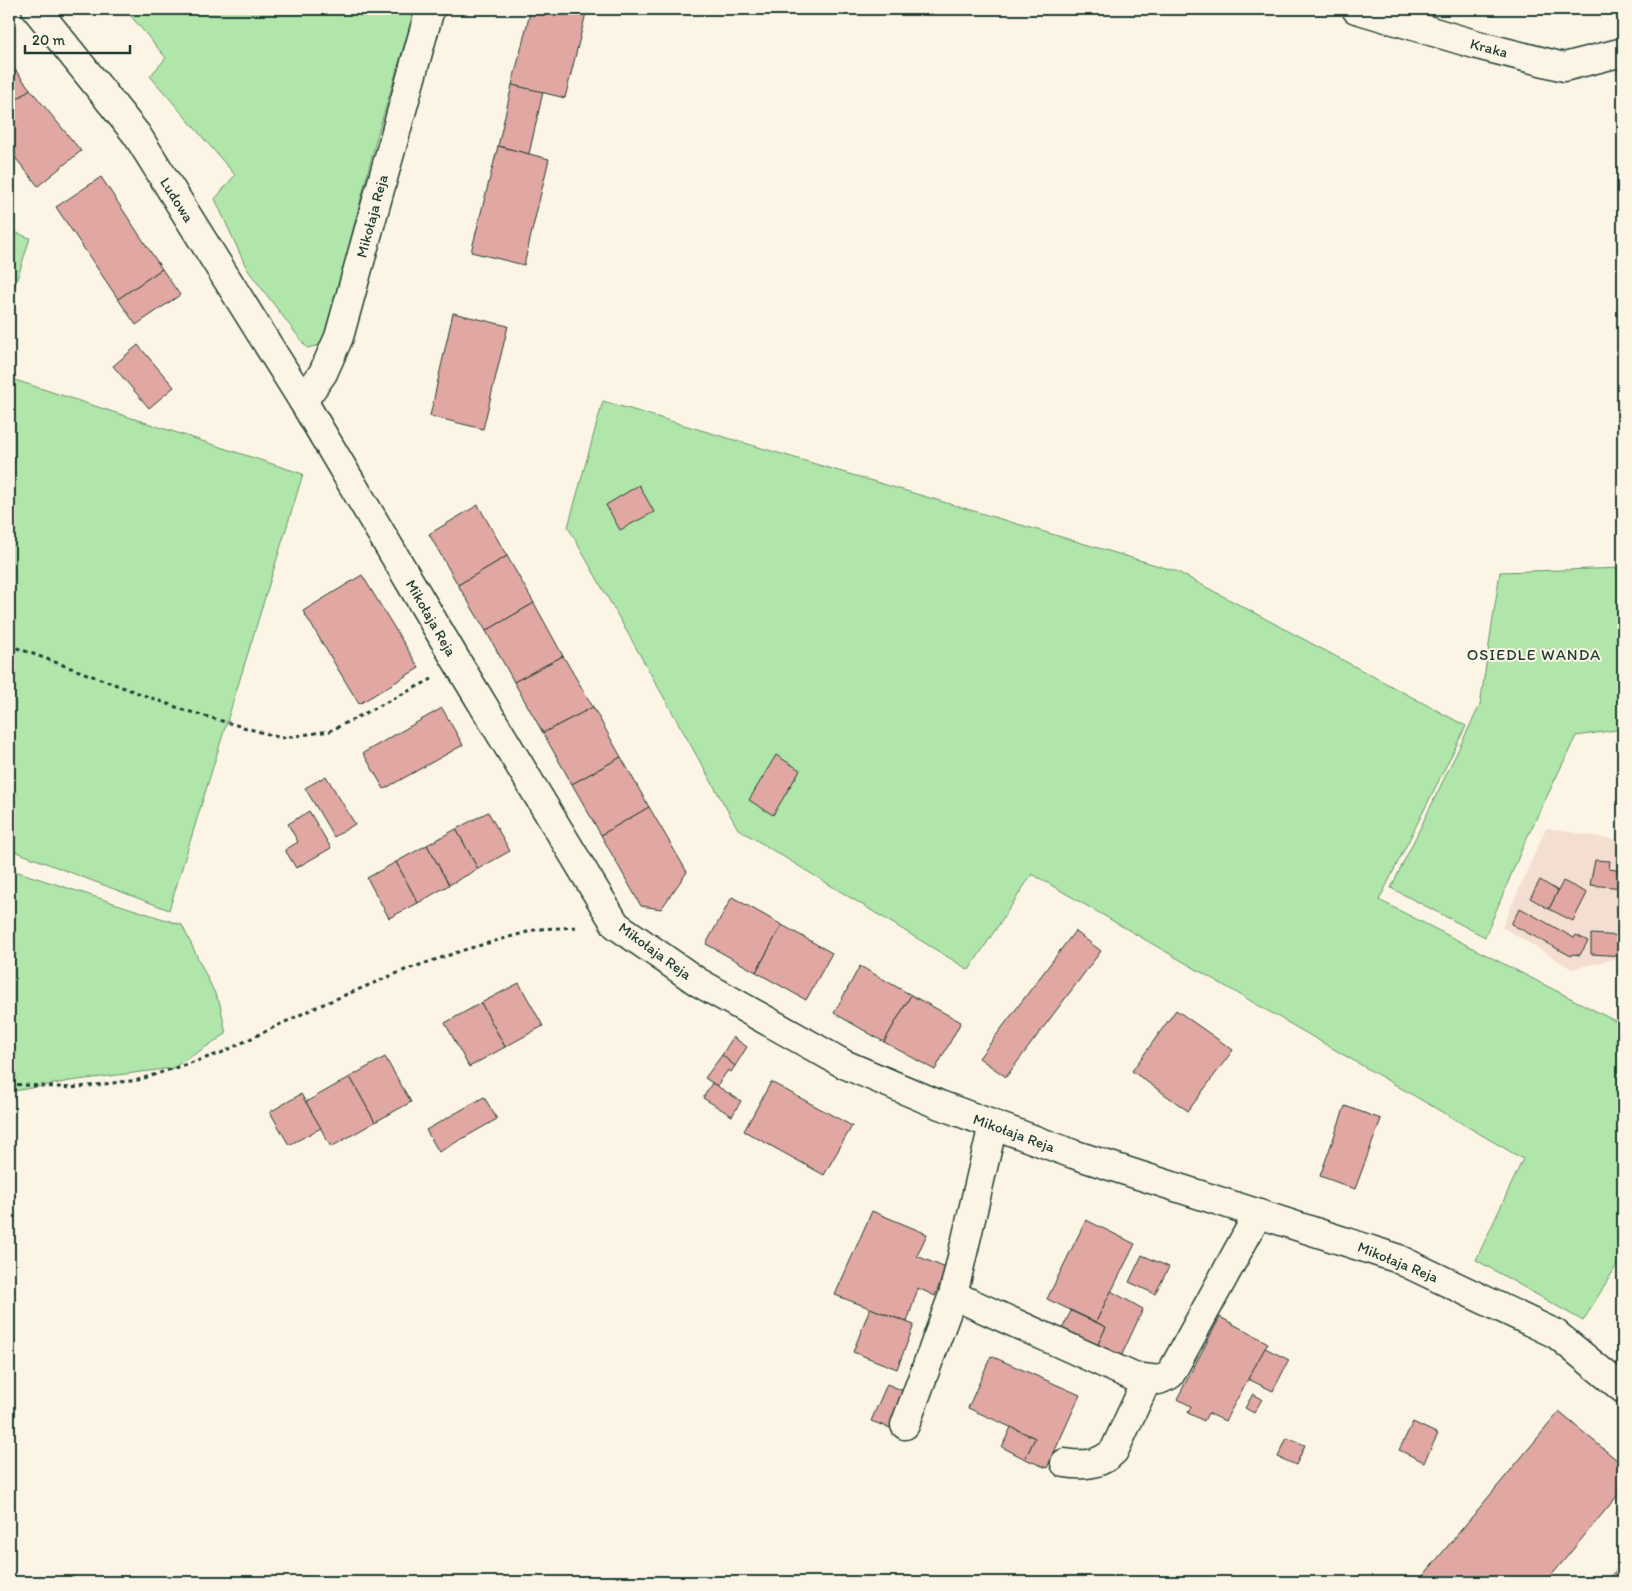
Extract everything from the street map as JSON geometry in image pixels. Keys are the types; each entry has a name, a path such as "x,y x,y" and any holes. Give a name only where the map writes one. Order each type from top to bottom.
{"street":[{"name":"Ludowa","path":"36,9 137,135 303,401"},
{"name":"Mikołaja Reja","path":"430,9 339,337 323,374 303,401 458,665 616,925 698,982 844,1064 940,1105 1073,1154 1396,1258 1556,1334 1623,1389"},
{"name":"Kraka","path":"1356,9 1481,46 1564,67 1623,52"},
{"path":"905,1426 953,1295 993,1124"},
{"path":"953,1295 1134,1377 1159,1380 1170,1375 1258,1214"},
{"path":"1065,1463 1078,1465 1092,1464 1106,1459 1114,1452 1147,1380"}],"path":[{"path":"9,645 184,710 281,738 330,731 458,665"},
{"path":"9,1084 71,1088 138,1080 221,1053 314,1008 405,970 468,949 538,930 616,925"}],"shaded area":[{"path":"1546,828 1623,841 1623,957 1572,969 1502,927"}],"green space":[{"path":"125,9 415,9 376,140 327,332 320,345 307,348 247,269 215,199 235,175 150,76 166,58"},
{"path":"9,230 30,238 9,305"},
{"path":"9,378 303,474 169,910 9,849"},
{"path":"603,401 1176,571 1466,726 1379,900 1623,1025 1623,1255 1583,1321 1476,1260 1523,1159 1032,874 969,970 738,829 568,527"},
{"path":"1623,568 1623,729 1576,736 1524,844 1485,937 1391,888 1480,705 1500,572"},
{"path":"9,869 182,925 220,1004 226,1034 173,1068 70,1081 9,1092"}],"building":[{"path":"531,9 587,9 565,98 512,85"},
{"path":"9,62 30,89 9,106"},
{"path":"512,85 543,92 529,154 498,146"},
{"path":"30,89 81,151 38,186 9,150 9,106"},
{"path":"498,146 549,159 524,265 471,252"},
{"path":"101,177 162,269 118,299 56,207"},
{"path":"162,269 180,295 136,325 118,299"},
{"path":"453,313 508,326 483,429 430,416"},
{"path":"138,345 174,387 149,408 113,366"},
{"path":"639,485 654,512 620,530 606,505"},
{"path":"478,505 507,556 458,585 429,534"},
{"path":"507,556 534,603 486,631 458,585"},
{"path":"362,575 419,668 359,704 303,611"},
{"path":"534,603 563,656 514,682 486,631"},
{"path":"563,656 593,707 543,733 514,682"},
{"path":"593,707 621,757 572,784 543,733"},
{"path":"442,708 463,745 384,789 363,753"},
{"path":"776,755 800,770 773,815 749,800"},
{"path":"621,757 649,807 601,835 572,784"},
{"path":"326,776 355,824 334,837 305,788"},
{"path":"649,807 687,872 661,909 641,906 601,835"},
{"path":"309,811 331,848 296,868 285,850 298,842 288,824"},
{"path":"488,812 510,851 478,869 456,829"},
{"path":"456,829 478,869 449,885 427,845"},
{"path":"427,845 449,885 418,903 396,862"},
{"path":"1595,860 1610,861 1609,869 1623,871 1623,888 1590,885"},
{"path":"396,862 418,903 389,918 367,878"},
{"path":"1540,880 1558,891 1549,909 1530,898"},
{"path":"1563,881 1587,893 1573,921 1549,909"},
{"path":"732,897 782,925 756,972 706,944"},
{"path":"1520,908 1574,938 1576,935 1588,941 1580,955 1572,954 1571,956 1511,924"},
{"path":"782,925 832,953 806,1000 756,972"},
{"path":"1075,931 1101,951 1006,1077 979,1058"},
{"path":"1591,934 1623,936 1623,956 1591,954"},
{"path":"860,966 911,995 884,1042 834,1013"},
{"path":"519,983 543,1026 505,1047 481,1003"},
{"path":"911,995 961,1022 935,1070 884,1042"},
{"path":"481,1003 505,1047 469,1067 445,1023"},
{"path":"1176,1010 1233,1050 1188,1111 1132,1071"},
{"path":"733,1037 747,1047 735,1066 722,1055"},
{"path":"722,1055 735,1066 731,1072 728,1070 717,1086 705,1078"},
{"path":"385,1057 411,1102 375,1122 350,1077"},
{"path":"350,1077 375,1122 331,1147 306,1102"},
{"path":"771,1082 852,1126 824,1175 744,1131"},
{"path":"712,1083 741,1101 732,1116 703,1098"},
{"path":"301,1094 321,1128 289,1145 270,1112"},
{"path":"484,1097 497,1119 439,1152 426,1130"},
{"path":"1345,1106 1381,1119 1355,1189 1320,1176"},
{"path":"872,1211 927,1234 917,1256 946,1268 935,1296 918,1288 907,1322 835,1295"},
{"path":"1086,1220 1135,1244 1096,1322 1047,1299"},
{"path":"1142,1255 1169,1267 1155,1294 1129,1282"},
{"path":"1111,1291 1143,1309 1119,1361 1095,1350 1106,1327 1096,1322"},
{"path":"870,1308 914,1325 897,1369 853,1352"},
{"path":"1071,1311 1106,1327 1095,1350 1060,1333"},
{"path":"1220,1317 1268,1343 1225,1421 1208,1413 1204,1421 1188,1413 1191,1406 1177,1399"},
{"path":"1265,1348 1289,1360 1273,1391 1248,1379"},
{"path":"991,1356 1080,1395 1047,1468 1025,1459 1035,1438 968,1408"},
{"path":"887,1384 906,1392 890,1428 871,1421"},
{"path":"1253,1394 1262,1399 1254,1413 1245,1408"},
{"path":"1559,1412 1623,1465 1623,1489 1546,1582 1418,1582"},
{"path":"1413,1422 1438,1434 1424,1462 1399,1450"},
{"path":"1011,1427 1035,1438 1025,1459 1002,1447"},
{"path":"1287,1438 1305,1445 1296,1465 1278,1457"},
{"path":"1623,1562 1623,1582 1606,1582"}],"district":[{"name":"OSIEDLE WANDA","path":"1534,654"}]}
